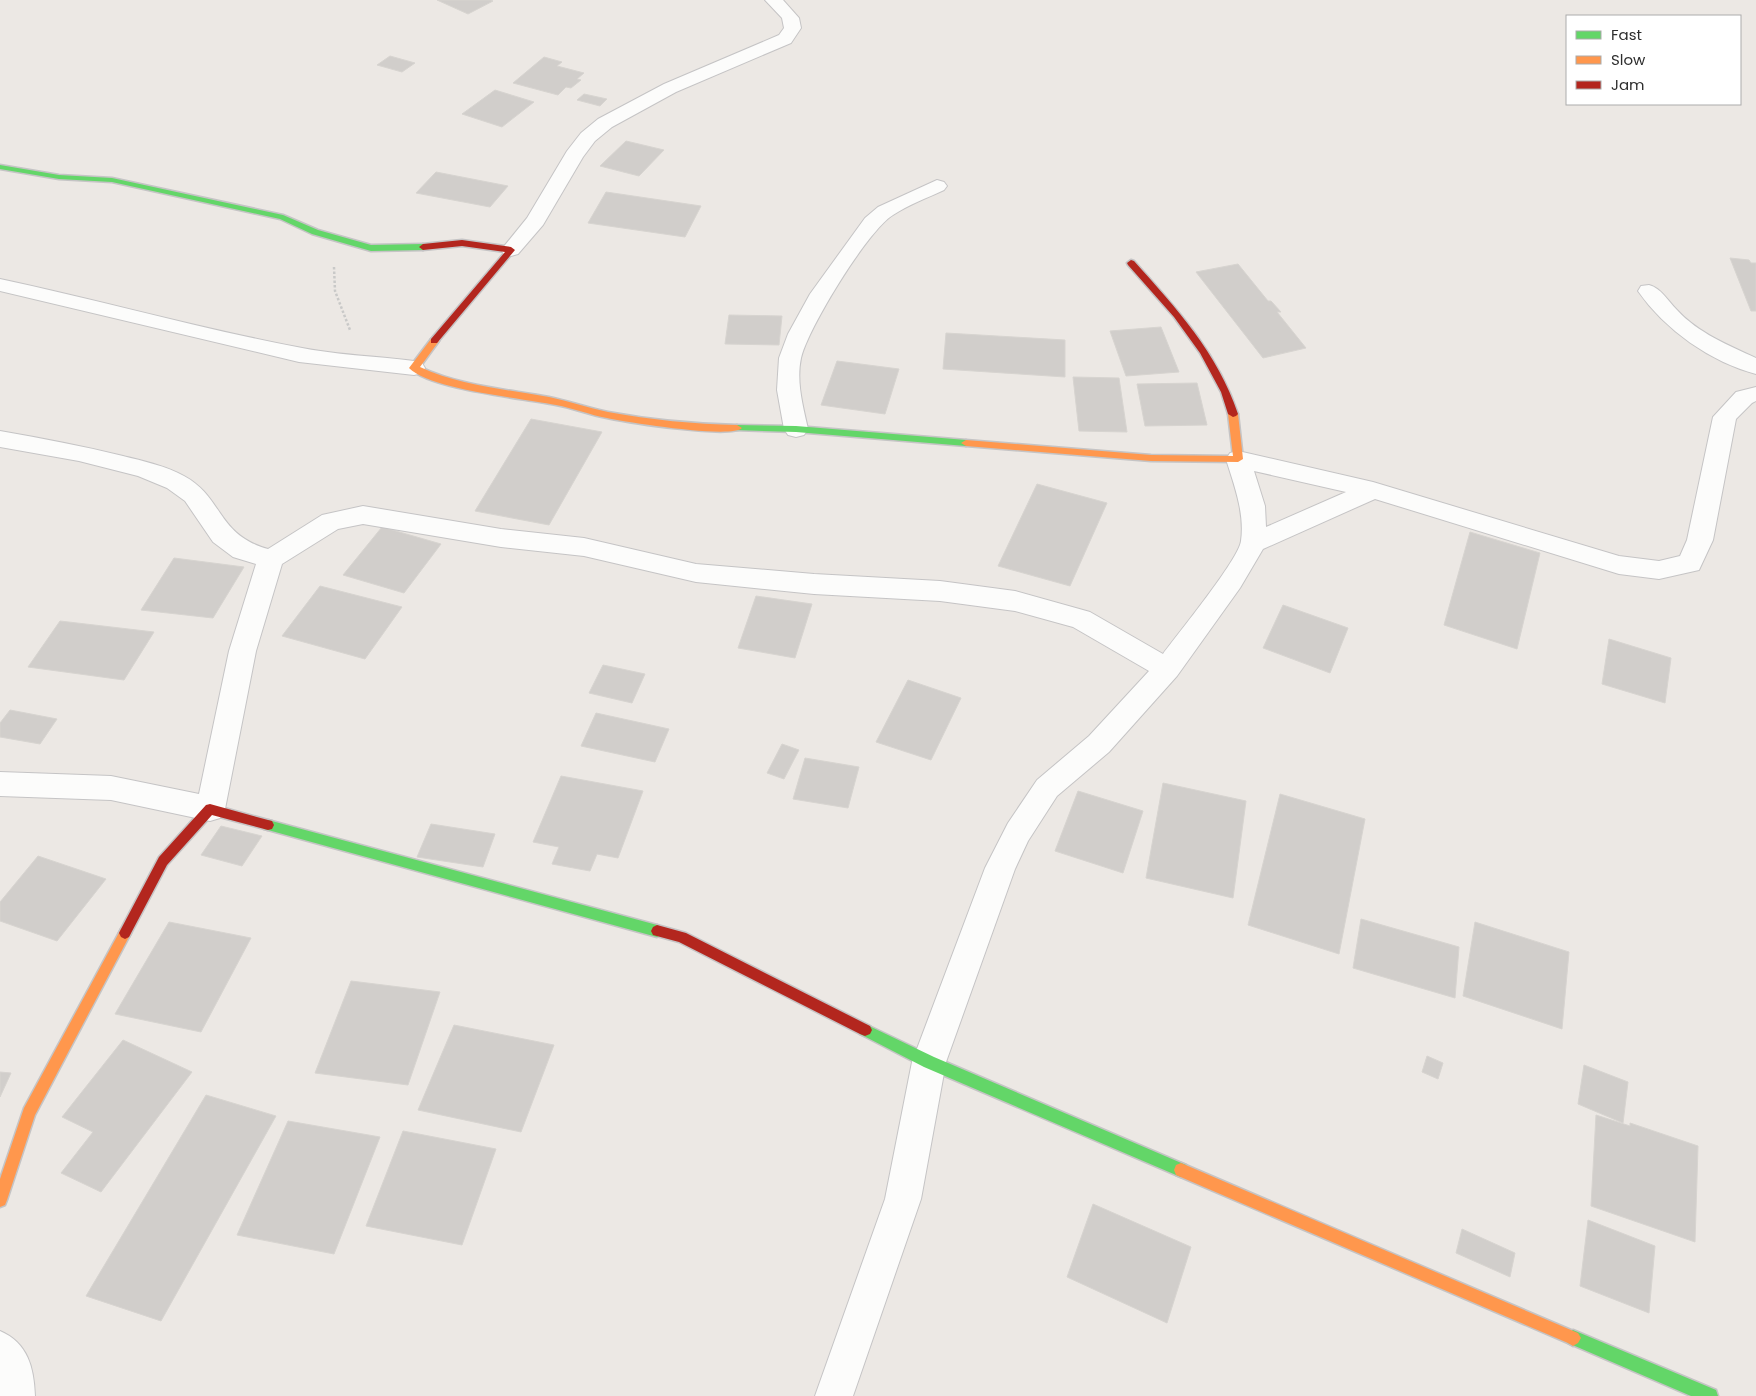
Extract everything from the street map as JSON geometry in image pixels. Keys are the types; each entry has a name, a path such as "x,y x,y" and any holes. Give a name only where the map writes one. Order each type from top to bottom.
{"street":[{"path":"414,368 422,355 536,221 574,155 588,137 605,123 670,88 785,39 794,28 793,19 773,0"},
{"path":"0,167 59,177 112,180 283,217 339,241 371,248 415,248 462,243 511,250"},
{"path":"796,429 788,390 790,358 799,334 821,294 872,222 885,211 937,186"},
{"path":"1132,263 1189,331 1221,379 1234,416 1238,459 1253,506 1254,544"},
{"path":"0,285 299,355 414,368 427,375 494,393 557,402 610,416 655,424 705,428 796,429 1115,456 1238,459 1373,490 1620,565 1659,570 1690,563 1700,540 1725,417 1744,397 1756,394"},
{"path":"1649,291 1660,306 1685,331 1712,348 1756,367"},
{"path":"0,439 79,453 145,470 176,482 194,495 222,536 242,551 271,559"},
{"path":"834,1396 903,1199 930,1062 1000,868 1018,832 1047,788 1099,744 1167,670 1230,582 1254,544 1373,490"},
{"path":"0,1200 29,1113 163,862 210,809 245,644 262,581 271,559 331,521 363,515 501,538 584,547 696,573 814,584 940,591 1015,601 1081,619 1167,670"},
{"path":"0,784 111,788 210,809 277,829 681,937 930,1062 1710,1396"},
{"path":"0,1350 15,1372 16,1396"}],"path":[{"path":"339,241 332,276 341,312 368,364"}],"building":[{"path":"437,0 491,0 493,1 468,14"},
{"path":"390,56 415,63 402,72 377,65"},
{"path":"544,57 562,62 557,66 584,73 577,79 581,80 571,88 566,87 558,95 513,83"},
{"path":"495,90 534,102 502,127 462,114"},
{"path":"584,94 607,99 600,106 577,100"},
{"path":"626,141 664,150 639,176 600,166"},
{"path":"436,172 508,186 490,207 416,193"},
{"path":"606,192 701,206 685,237 588,223"},
{"path":"1730,258 1749,260 1751,263 1756,263 1756,311 1751,311"},
{"path":"1238,264 1268,301 1271,301 1281,312 1277,312 1306,348 1263,358 1196,272"},
{"path":"729,315 782,316 779,345 725,344"},
{"path":"1161,327 1179,372 1126,376 1110,331"},
{"path":"946,333 1065,340 1065,377 943,369"},
{"path":"837,361 899,369 885,414 821,405"},
{"path":"1073,377 1119,378 1127,432 1079,431"},
{"path":"1197,383 1207,425 1145,426 1137,384"},
{"path":"531,419 602,432 549,525 475,511"},
{"path":"1037,484 1107,503 1070,586 998,566"},
{"path":"382,527 441,544 404,593 343,575"},
{"path":"1470,532 1540,553 1517,649 1444,625"},
{"path":"174,558 244,567 213,618 141,610"},
{"path":"320,586 402,607 365,659 282,636"},
{"path":"756,596 812,604 795,658 738,648"},
{"path":"1283,605 1348,628 1330,673 1263,648"},
{"path":"60,621 154,632 124,680 28,667"},
{"path":"1609,639 1671,658 1665,703 1602,684"},
{"path":"603,665 645,674 632,703 589,693"},
{"path":"908,680 961,698 931,760 876,742"},
{"path":"10,710 57,719 40,744 0,737 0,723"},
{"path":"596,713 669,729 655,762 581,746"},
{"path":"782,744 799,750 784,779 767,773"},
{"path":"805,758 859,767 848,808 793,799"},
{"path":"561,776 643,791 618,858 597,854 590,871 552,864 559,847 533,842"},
{"path":"1163,783 1246,801 1233,898 1146,878"},
{"path":"1078,791 1143,811 1123,873 1055,851"},
{"path":"1280,794 1365,819 1339,954 1248,925"},
{"path":"431,824 495,834 483,867 417,857"},
{"path":"221,826 262,836 242,866 201,855"},
{"path":"38,856 106,879 57,941 0,921 0,902"},
{"path":"1361,919 1459,947 1455,998 1353,968"},
{"path":"169,922 251,938 201,1032 115,1014"},
{"path":"1475,922 1569,952 1562,1029 1463,996"},
{"path":"351,981 440,992 408,1085 315,1073"},
{"path":"454,1025 554,1045 521,1132 418,1110"},
{"path":"123,1040 192,1072 101,1192 61,1173 93,1132 62,1117"},
{"path":"1427,1056 1443,1063 1438,1079 1422,1072"},
{"path":"1584,1065 1628,1082 1623,1123 1578,1104"},
{"path":"0,1072 11,1073 0,1097"},
{"path":"206,1095 276,1116 161,1321 86,1296"},
{"path":"1596,1115 1630,1126 1630,1123 1698,1146 1695,1242 1591,1206"},
{"path":"288,1121 380,1137 334,1254 237,1235"},
{"path":"403,1131 496,1149 462,1245 366,1226"},
{"path":"1093,1204 1191,1247 1167,1323 1067,1277"},
{"path":"1588,1220 1655,1246 1649,1313 1580,1286"},
{"path":"1462,1229 1515,1253 1510,1277 1456,1253"}],"traffic: fast":[{"path":"0,167 59,177 112,180 283,217 315,232 371,248 423,247"},
{"path":"737,428 796,429 966,443"},
{"path":"268,825 657,931"},
{"path":"865,1030 929,1062 1181,1170"},
{"path":"1573,1338 1710,1396"}],"traffic: slow":[{"path":"434,341 414,368 448,382 466,387 557,402 628,419 690,426 737,428"},
{"path":"966,443 1151,458 1238,459 1233,414"},
{"path":"0,1200 29,1113 125,933"},
{"path":"1181,1170 1573,1338"}],"traffic: jam":[{"path":"423,247 462,243 511,250 434,341"},
{"path":"1131,263 1177,315 1204,352 1226,392 1233,414"},
{"path":"125,933 163,861 210,809 268,825"},
{"path":"657,931 681,937 865,1030"}]}
